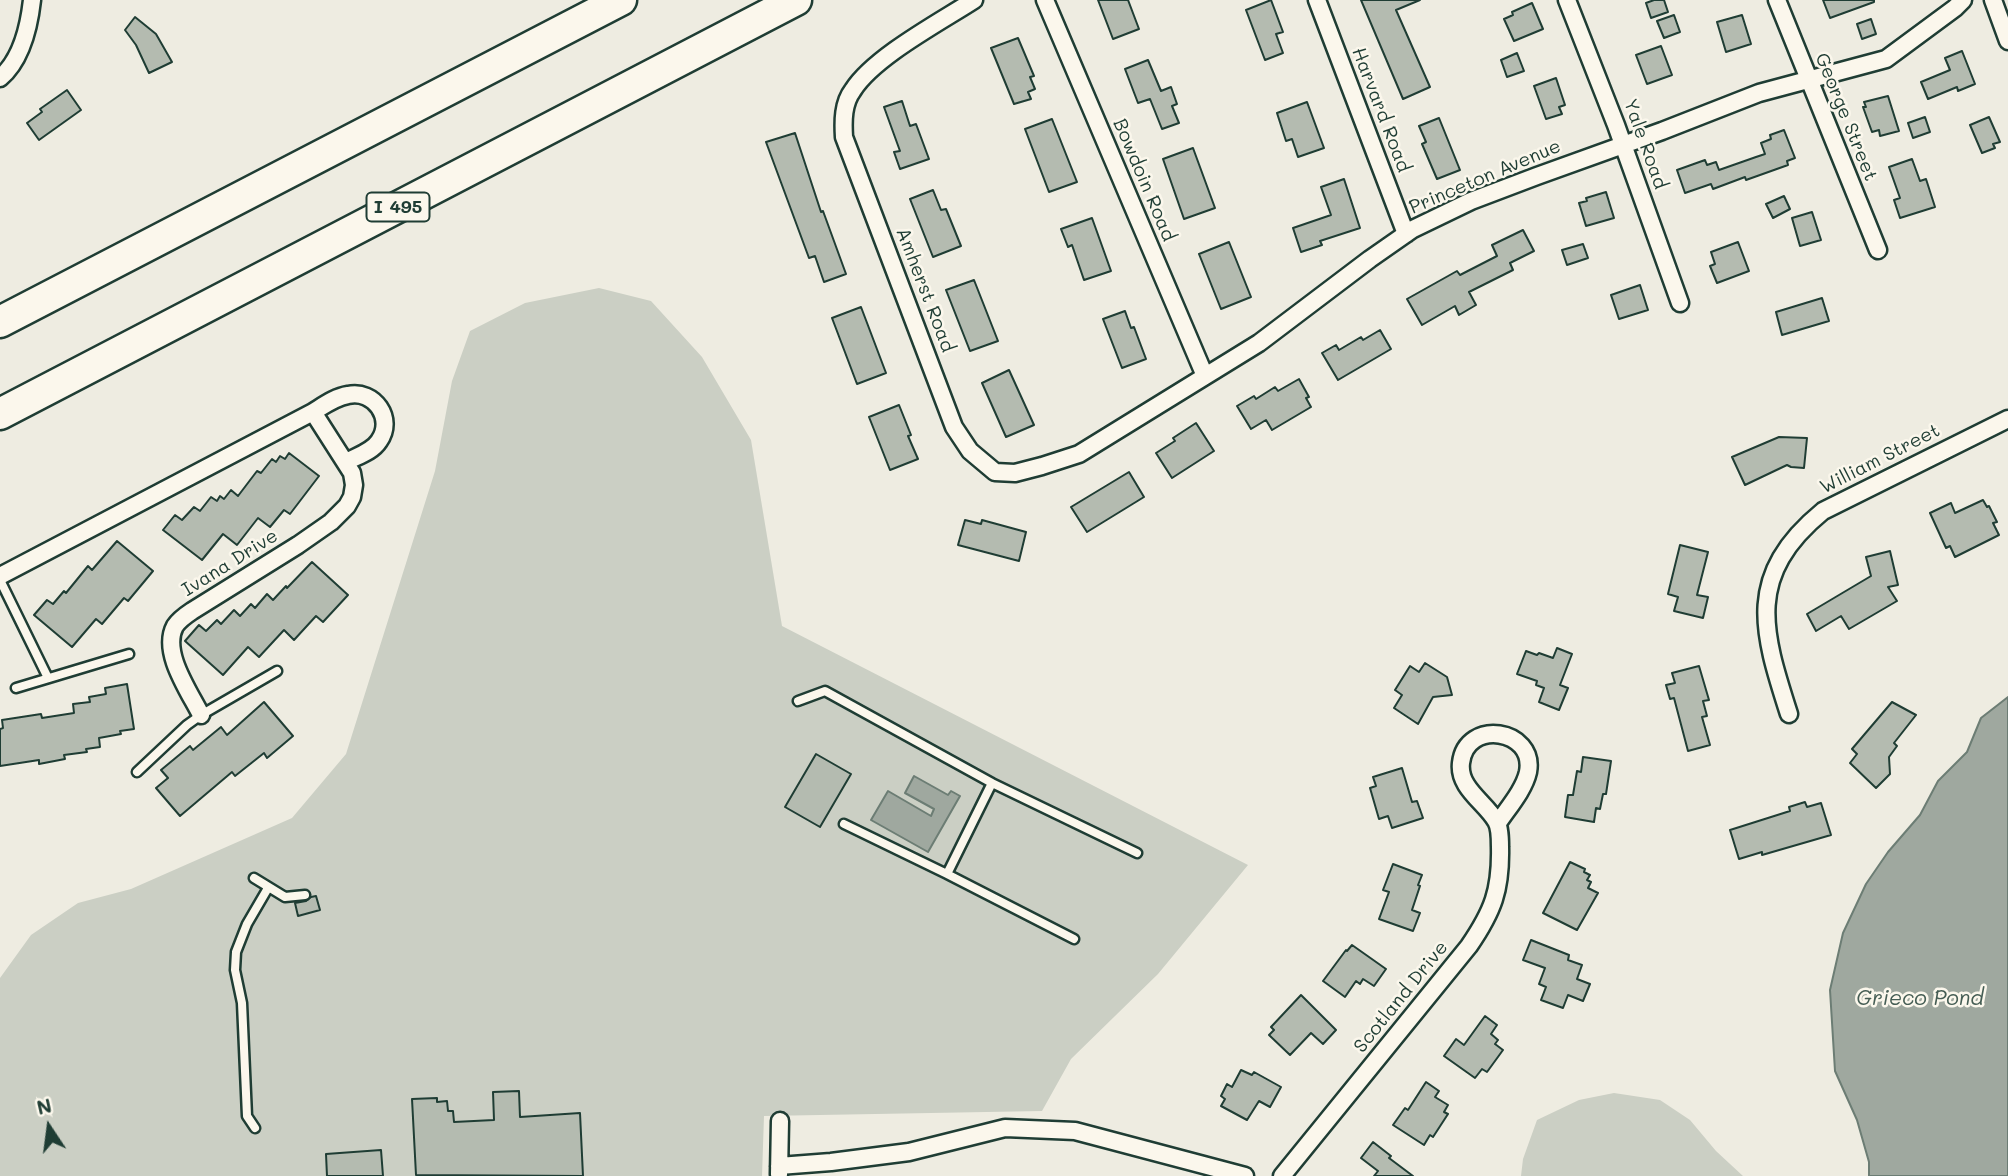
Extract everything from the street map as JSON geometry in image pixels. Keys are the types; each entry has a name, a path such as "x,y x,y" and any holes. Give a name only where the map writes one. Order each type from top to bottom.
{"highway":[{"path":"0,322 621,0"},
{"name":"I 495","path":"0,414 796,0"}],"street":[{"path":"0,78 11,69 26,34 32,0"},
{"name":"Amherst Road","path":"974,0 893,52 868,72 851,91 844,115 844,137 954,427 970,451 995,472 1015,473"},
{"name":"Bowdoin Road","path":"1045,0 1205,376"},
{"name":"Harvard Road","path":"1317,0 1406,234"},
{"name":"Yale Road","path":"1567,0 1680,303"},
{"name":"George Street","path":"1777,0 1878,250"},
{"name":"Princeton Avenue","path":"1015,473 1079,454 1259,343 1413,229 1471,201 1759,93 1886,59 1963,0"},
{"path":"1993,0 2008,41"},
{"path":"0,578 349,394 368,397 378,406 384,424 379,442 370,450 346,462"},
{"name":"Ivana Drive","path":"201,715 170,648 176,624 192,611 298,545 340,514 352,496 352,473 313,412"},
{"name":"William Street","path":"1789,714 1773,666 1766,618 1767,596 1774,575 1792,541 1823,512 2008,419"},
{"path":"1495,733 1516,741 1525,752 1528,766 1525,780 1498,823 1466,784 1461,771 1462,757 1469,744 1481,736 1495,733"},
{"name":"Scotland Drive","path":"1282,1176 1482,927 1492,909 1499,887 1498,823"},
{"path":"780,1121 779,1171 909,1152 1005,1128 1075,1131 1245,1176"}],"lane":[{"path":"0,578 48,678"},
{"path":"16,688 129,654"},
{"path":"137,772 187,725 277,671"},
{"path":"798,701 825,691 992,783 1137,853"},
{"path":"947,874 992,783"},
{"path":"844,824 1074,939"},
{"path":"254,878 285,897 305,895"},
{"path":"255,1128 247,1116 242,1003 235,970 236,952 268,888"}],"shaded area":[{"path":"599,288 651,301 702,357 751,440 782,626 1248,865 1158,974 1071,1059 1042,1111 764,1116 762,1176 0,1176 0,978 31,935 78,903 131,889 292,818 346,754 435,471 452,381 470,331 525,303"},
{"path":"1614,1093 1660,1100 1690,1120 1716,1151 1743,1176 1521,1176 1523,1159 1537,1120 1579,1100"}],"water":[{"name":"Grieco Pond","path":"2008,697 2008,1176 1869,1176 1869,1162 1857,1120 1835,1071 1830,990 1843,933 1866,884 1888,852 1920,815 1938,781 1967,752 1981,718"},
{"path":"914,776 948,795 951,791 960,796 928,852 871,820 888,791 931,816 934,809 905,793"}],"building":[{"path":"1098,0 1128,0 1139,29 1113,39"},
{"path":"1271,0 1283,32 1276,34 1283,53 1265,60 1246,10"},
{"path":"1361,0 1420,0 1396,10 1430,87 1403,99"},
{"path":"1664,0 1668,12 1651,18 1646,3"},
{"path":"1823,0 1874,0 1874,2 1830,18"},
{"path":"1532,3 1543,29 1514,41 1504,19 1513,15 1512,12"},
{"path":"1674,15 1680,32 1664,38 1657,21"},
{"path":"1742,15 1751,44 1726,52 1717,22"},
{"path":"135,17 156,34 172,62 149,73 136,45 125,30"},
{"path":"1871,19 1876,34 1862,39 1857,24"},
{"path":"1018,38 1034,76 1030,77 1035,89 1028,92 1031,99 1014,104 991,48"},
{"path":"1661,46 1672,75 1647,84 1636,55"},
{"path":"1962,51 1975,84 1958,91 1957,87 1928,99 1921,82 1950,70 1945,58"},
{"path":"1517,53 1524,71 1507,77 1501,60"},
{"path":"1148,60 1161,91 1171,87 1177,104 1172,106 1179,123 1162,129 1150,99 1138,103 1125,69"},
{"path":"1556,78 1565,105 1559,107 1562,114 1546,119 1534,86"},
{"path":"67,90 81,110 39,140 27,123 42,112 40,109"},
{"path":"1888,96 1899,131 1880,136 1879,130 1872,132 1863,107 1866,107 1864,102"},
{"path":"902,101 910,126 916,124 929,159 900,169 894,152 900,151 884,107"},
{"path":"1307,102 1324,148 1298,157 1292,139 1286,141 1277,113"},
{"path":"1925,117 1930,132 1913,138 1908,123"},
{"path":"1989,117 2000,142 1993,144 1995,148 1982,153 1970,125"},
{"path":"1439,118 1460,170 1437,179 1422,144 1426,142 1419,126"},
{"path":"1052,119 1077,182 1049,192 1025,129"},
{"path":"1784,130 1795,158 1787,161 1788,165 1713,189 1711,184 1685,193 1677,170 1705,160 1707,165 1716,162 1719,170 1765,154 1761,143 1771,139 1770,135"},
{"path":"795,133 821,212 823,211 846,274 824,282 815,256 809,258 766,142"},
{"path":"1193,148 1215,208 1184,219 1163,159"},
{"path":"1912,159 1920,181 1926,179 1935,207 1900,218 1894,200 1900,198 1889,167"},
{"path":"1344,179 1360,228 1320,241 1322,245 1301,252 1293,228 1331,215 1321,187"},
{"path":"933,190 941,210 946,209 961,246 933,257 910,199"},
{"path":"1606,192 1614,218 1586,226 1579,203"},
{"path":"1784,196 1790,209 1773,218 1766,204"},
{"path":"1812,212 1821,240 1800,246 1792,218"},
{"path":"1092,218 1111,271 1084,280 1072,245 1068,247 1061,229"},
{"path":"1523,230 1534,251 1510,263 1513,270 1469,292 1476,305 1459,315 1455,306 1422,325 1407,299 1457,271 1460,275 1497,256 1492,245"},
{"path":"1229,242 1251,297 1221,309 1199,254"},
{"path":"1738,242 1749,271 1717,283 1710,266 1715,264 1711,252"},
{"path":"1583,244 1588,258 1567,265 1562,250"},
{"path":"974,280 998,341 970,351 946,290"},
{"path":"1640,285 1648,310 1619,319 1611,295"},
{"path":"1822,298 1829,321 1782,335 1776,312"},
{"path":"861,307 886,373 857,384 832,318"},
{"path":"1125,311 1146,359 1122,368 1103,319"},
{"path":"1380,330 1391,349 1338,380 1322,353 1336,345 1339,350"},
{"path":"1009,370 1034,425 1006,437 982,383"},
{"path":"1299,379 1309,397 1306,398 1311,407 1272,430 1266,420 1251,429 1237,406 1254,396 1256,399 1275,387 1278,391"},
{"path":"899,405 918,459 890,470 869,417"},
{"path":"1196,423 1214,451 1172,478 1156,453"},
{"path":"1779,437 1807,438 1804,468 1787,465 1745,485 1732,457"},
{"path":"289,453 319,476 290,514 284,510 270,527 258,518 237,545 223,534 202,560 163,530 175,515 182,520 194,507 200,511 211,497 217,501 220,496 224,499 231,490 238,496 257,471 261,473 272,459 276,462 280,456 285,459"},
{"path":"1129,472 1144,497 1087,532 1071,507"},
{"path":"1983,500 1997,522 1993,523 1999,535 1955,557 1950,546 1946,548 1930,513 1951,503 1955,513"},
{"path":"965,520 981,524 982,520 1026,532 1019,561 958,545"},
{"path":"117,541 153,571 128,601 124,598 102,624 96,619 72,647 34,615 47,600 53,604 64,591 66,593 88,566 92,570"},
{"path":"1680,545 1708,552 1697,595 1708,597 1703,618 1674,611 1678,597 1668,594"},
{"path":"1890,551 1898,585 1888,587 1897,601 1849,629 1841,616 1816,631 1807,614 1871,576 1866,557"},
{"path":"312,562 348,595 323,622 316,616 294,640 284,630 259,657 248,647 223,675 185,641 199,625 206,631 217,620 221,624 234,610 240,616 251,604 255,608 267,594 273,600"},
{"path":"1557,648 1572,654 1560,685 1568,688 1559,710 1539,702 1544,688 1536,685 1537,681 1517,674 1526,651 1553,658"},
{"path":"1425,663 1447,677 1452,695 1433,697 1418,724 1394,708 1402,695 1395,690 1410,666 1419,672"},
{"path":"1699,666 1709,700 1703,701 1707,716 1702,717 1710,745 1688,751 1674,698 1670,699 1666,685 1675,683 1672,673"},
{"path":"127,684 134,729 99,738 100,747 64,755 65,759 39,764 39,760 0,766 2,720 41,714 42,718 74,713 73,704 90,702 89,697 106,694 105,688"},
{"path":"264,702 293,736 267,758 264,753 235,776 232,772 180,816 156,788 168,778 161,770 190,746 193,750 221,727 227,735"},
{"path":"1892,702 1916,715 1894,743 1897,746 1889,757 1890,774 1876,788 1850,763 1857,754 1852,749"},
{"path":"816,754 851,774 820,827 785,807"},
{"path":"1583,757 1611,761 1606,794 1603,794 1600,809 1596,808 1594,822 1565,817 1568,795 1573,795 1577,771 1581,772"},
{"path":"1402,768 1412,802 1417,801 1423,818 1392,828 1388,816 1379,819 1370,788 1376,786 1373,777"},
{"path":"1805,802 1807,807 1821,803 1831,835 1739,859 1730,830 1790,811 1789,807"},
{"path":"1570,862 1585,869 1584,872 1590,875 1587,880 1591,882 1588,888 1598,893 1577,930 1543,913"},
{"path":"1393,864 1422,875 1412,910 1420,913 1413,931 1379,919 1389,892 1383,890"},
{"path":"316,896 320,910 298,916 295,903"},
{"path":"1531,940 1569,955 1568,960 1582,965 1577,979 1590,984 1583,1001 1568,995 1563,1008 1541,1000 1546,987 1539,984 1545,968 1523,960"},
{"path":"1352,945 1386,969 1374,986 1363,979 1360,984 1356,981 1345,997 1323,981"},
{"path":"1301,995 1336,1030 1323,1044 1311,1033 1290,1055 1269,1035 1274,1030 1271,1027"},
{"path":"1485,1016 1497,1025 1491,1034 1498,1040 1495,1044 1503,1050 1487,1072 1482,1069 1475,1078 1444,1056 1456,1039 1464,1045"},
{"path":"1241,1070 1252,1075 1254,1072 1281,1087 1270,1107 1259,1101 1247,1120 1221,1106 1225,1099 1221,1096 1227,1084 1232,1087"},
{"path":"1426,1082 1439,1091 1435,1097 1448,1105 1444,1112 1448,1114 1433,1137 1430,1135 1424,1145 1393,1125 1405,1108 1408,1110"},
{"path":"519,1091 520,1117 580,1113 583,1176 416,1175 412,1099 437,1098 437,1102 447,1101 448,1111 453,1111 454,1122 494,1120 493,1092"},
{"path":"1373,1142 1413,1176 1374,1176 1378,1171 1361,1158"},
{"path":"381,1150 383,1176 327,1176 326,1154"}]}
